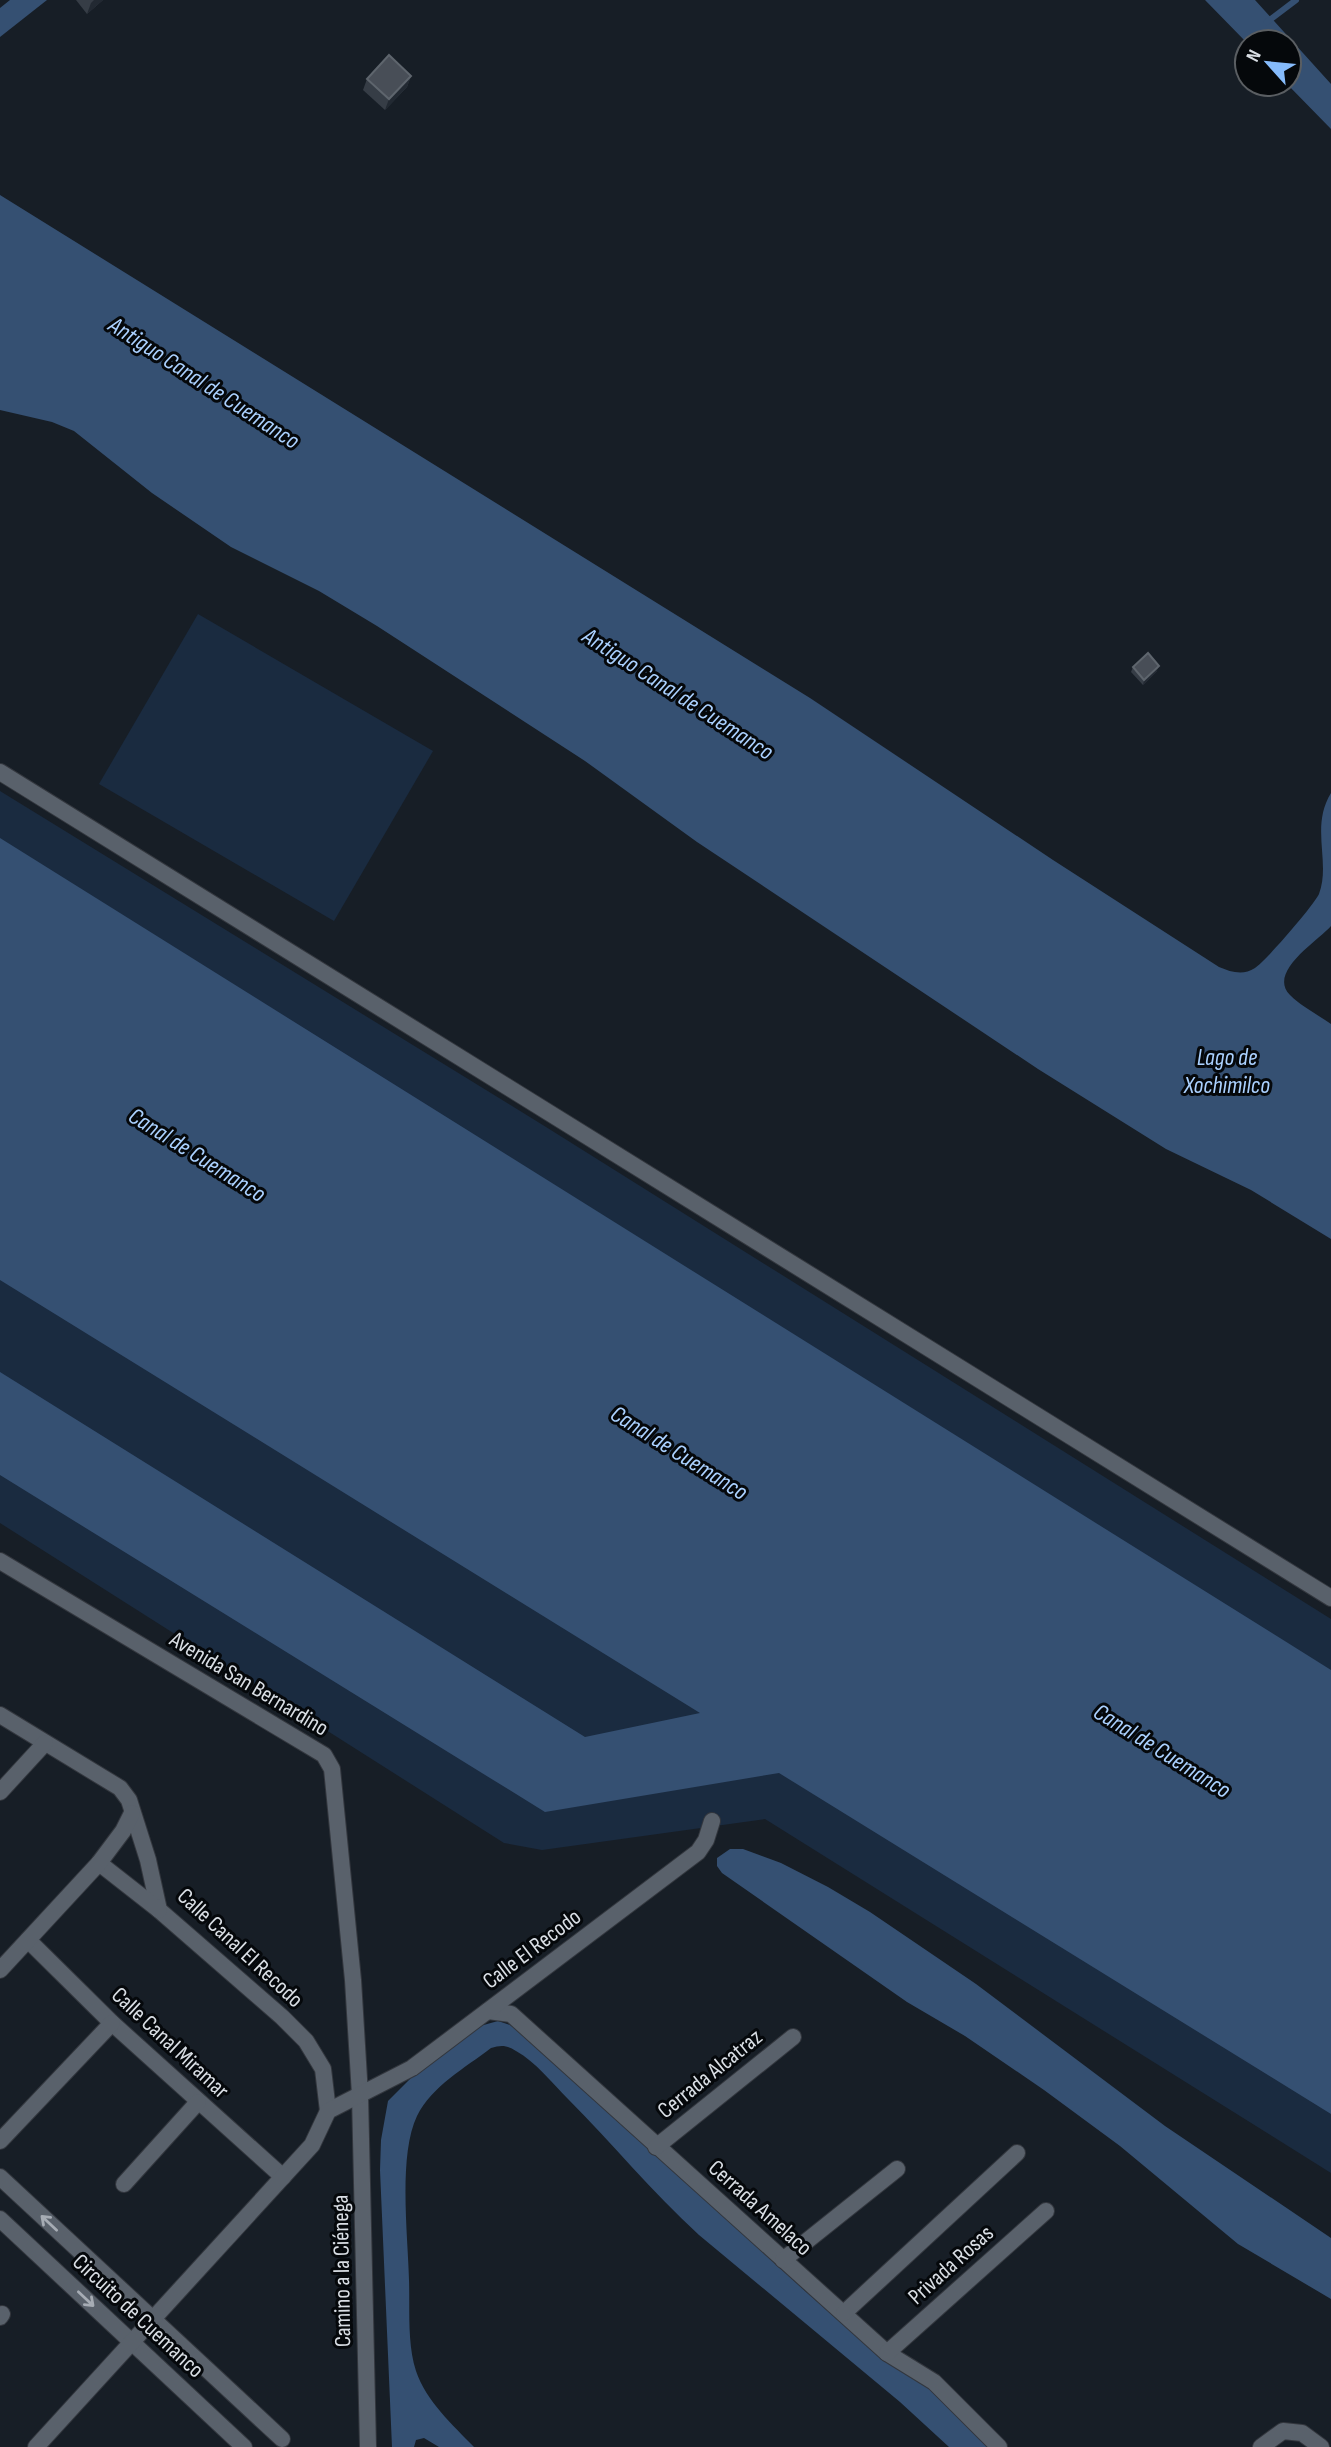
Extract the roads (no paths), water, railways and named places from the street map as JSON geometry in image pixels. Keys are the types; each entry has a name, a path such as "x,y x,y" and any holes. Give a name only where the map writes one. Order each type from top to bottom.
{"street":[{"path":"0,772 1331,1598"},
{"name":"Avenida San Bernardino","path":"0,1561 324,1755 332,1769 336,1788 360,2095"},
{"name":"Calle Canal El Recodo","path":"0,1715 120,1788 129,1800 148,1860 159,1910 306,2041 323,2070 328,2111"},
{"path":"0,1792 45,1743"},
{"path":"0,1970 99,1863 123,1831 132,1813"},
{"name":"Calle El Recodo","path":"360,2095 412,2068 698,1852 706,1840 712,1821"},
{"path":"99,1863 159,1910"},
{"name":"Calle Canal Miramar","path":"28,1940 198,2102 283,2177"},
{"name":"Cerrada Amelaco","path":"488,2011 517,2020 887,2353 934,2382 999,2447"},
{"path":"0,2141 112,2022"},
{"name":"Cerrada Alcatraz","path":"656,2147 793,2037"},
{"path":"36,2447 312,2145 328,2111 360,2095"},
{"name":"Camino a la Ciénega","path":"360,2095 368,2447"},
{"path":"124,2184 198,2102"},
{"path":"844,2313 1017,2152"},
{"path":"783,2260 897,2169"},
{"name":"Circuito de Cuemanco","path":"0,2177 282,2439"},
{"name":"Privada Rosas","path":"887,2353 1046,2211"},
{"name":"Circuito de Cuemanco","path":"0,2219 244,2447"},
{"path":"1261,2447 1283,2431 1302,2433 1321,2447"}],"water":[{"path":"10,0 47,0 0,37 0,8"},
{"path":"1205,0 1255,0 1280,28 1233,28"},
{"path":"1303,53 1331,84 1331,129 1301,98 1303,98"},
{"name":"Lago de Xochimilco","path":"0,195 810,698 1219,967 1242,973 1255,968 1299,921 1319,894 1323,870 1322,819 1331,793 1331,926 1289,967 1285,986 1294,999 1331,1024 1331,1239 1251,1190 1166,1149 1038,1069 697,842 585,761 377,626 319,591 231,547 152,493 74,431 52,422 0,410"},
{"name":"Canal de Cuemanco","path":"0,838 1331,1670 1331,2114 779,1773 545,1812 0,1475 0,1372 585,1737 700,1713 0,1280"},
{"path":"730,1849 743,1849 781,1863 870,1912 976,1984 1165,2126 1331,2238 1331,2299 1238,2244 1120,2146 1044,2090 965,2036 907,2002 722,1873 717,1866 717,1858"},
{"path":"498,2021 532,2039 805,2291 852,2332 922,2382 989,2447 949,2447 900,2402 699,2235 537,2067 513,2049 501,2046 491,2048 460,2070 423,2105 411,2133 406,2174 413,2360 421,2382 433,2402 474,2447 439,2447 424,2438 416,2440 414,2447 392,2447 380,2170 381,2140 388,2101 414,2075 480,2026"}],"waterway":[{"path":"1267,22 1296,0"}],"water label":[{"name":"Antiguo Canal de Cuemanco","path":"204,383"},
{"name":"Antiguo Canal de Cuemanco","path":"678,694"}]}
